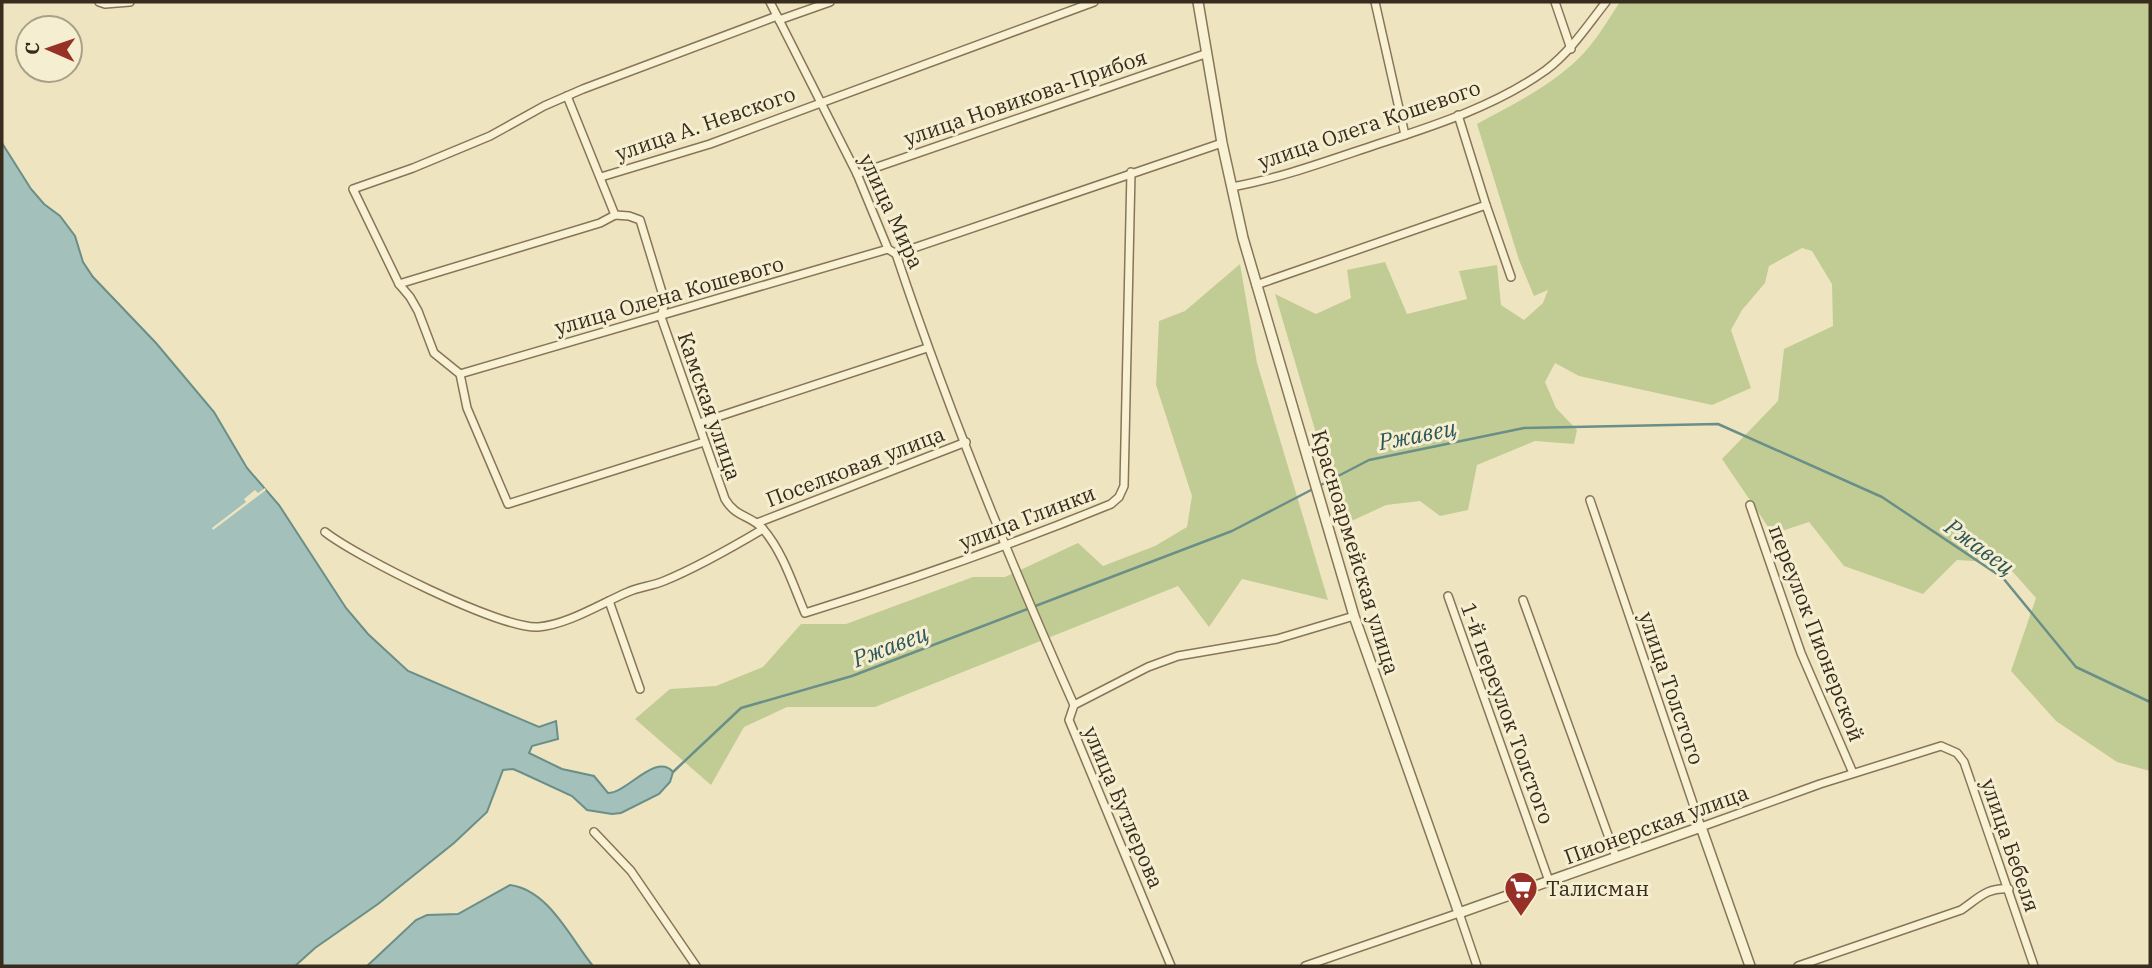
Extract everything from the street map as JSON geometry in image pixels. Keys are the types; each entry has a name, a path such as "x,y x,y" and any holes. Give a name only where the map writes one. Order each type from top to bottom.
{"street":[{"path":"99,2 130,2"},
{"name":"улица Мира","path":"770,2 857,174 888,249 897,254 928,348 1005,545"},
{"path":"704,442 508,503 467,408 460,374 434,353 418,311 400,284 353,189 490,136 567,96 778,18 830,2"},
{"path":"820,102 1094,2"},
{"name":"Красноармейская улица","path":"1198,2 1205,54 1231,187 1256,285 1354,615 1477,966"},
{"path":"1375,2 1405,135"},
{"path":"1555,2 1570,49"},
{"name":"улица Олега Кошевого","path":"1231,187 1275,179 1405,135 1504,95 1545,71 1570,49 1605,2"},
{"name":"улица Новикова-Прибоя","path":"857,174 1205,54"},
{"path":"400,284 600,223 615,215 567,96"},
{"name":"улица А. Невского","path":"601,177 710,144 820,102"},
{"path":"1458,115 1511,277"},
{"path":"897,254 1222,142"},
{"name":"улица Глинки","path":"760,526 777,549 805,613 905,582 1111,504 1119,497 1124,486 1131,172"},
{"path":"1256,285 1486,205"},
{"name":"Камская улица","path":"615,215 640,220 665,302 661,317 724,499 730,509 760,526"},
{"name":"улица Олена Кошевого","path":"460,374 888,249"},
{"path":"699,423 928,348"},
{"name":"Поселковая улица","path":"325,532 342,546 367,559 493,616 534,627 549,626 645,585 661,583 713,558 760,526 965,442"},
{"name":"улица Толстого","path":"1590,500 1750,966"},
{"name":"переулок Пионерской","path":"1749,505 1801,653 1853,774"},
{"name":"улица Бутлерова","path":"1005,545 1074,705 1069,720 1171,966"},
{"name":"1-й переулок Толстого","path":"1448,596 1549,881"},
{"path":"1523,600 1616,857"},
{"path":"609,601 640,689"},
{"path":"1074,705 1148,667 1178,656 1277,639 1354,615"},
{"name":"Пионерская улица","path":"1304,966 1853,774 1941,746"},
{"name":"улица Бебеля","path":"1941,746 1957,753 1964,762 2034,966"},
{"path":"594,832 631,871 696,966"},
{"path":"1798,966 1961,910 1982,893 1999,888 2009,889"}],"green space":[{"path":"1620,2 2150,2 2150,771 2117,762 2056,721 2011,671 2036,598 2005,563 1957,560 1923,594 1844,566 1809,522 1773,534 1722,459 1778,401 1784,349 1833,326 1832,284 1812,251 1802,248 1769,266 1765,283 1742,310 1731,330 1751,388 1712,405 1579,376 1555,363 1545,382 1556,408 1577,430 1574,444 1535,441 1477,465 1468,510 1440,516 1420,501 1386,505 1343,525 1275,294 1316,314 1351,298 1347,270 1385,262 1407,314 1467,299 1459,271 1497,265 1501,305 1524,320 1543,303 1548,290 1534,296 1519,260 1477,124 1530,95 1567,69 1590,46"},
{"path":"1240,264 1257,363 1328,600 1242,579 1209,627 1178,586 875,707 787,707 744,727 711,785 635,719 670,689 716,686 763,667 801,624 846,624 973,577 1005,577 1078,543 1103,566 1155,546 1187,527 1192,496 1156,385 1159,321 1185,311"}],"water":[{"path":"2,143 31,189 44,204 60,216 75,236 83,262 93,277 156,343 214,412 247,468 279,505 346,608 368,634 408,671 539,727 556,721 558,739 532,746 529,753 562,769 594,776 608,793 624,787 650,770 666,767 673,772 670,782 659,794 621,813 612,814 587,810 572,796 513,769 503,770 487,812 454,843 378,904 315,948 295,966 2,966"},
{"path":"510,885 524,889 547,905 593,966 367,966 416,920 427,915 458,914"}],"pier":[{"path":"265,488 266,490 213,530 212,528 246,502 244,499 255,490 258,493"}],"waterway":[{"name":"Ржавец","path":"1319,486 1369,460 1524,428 1718,424 1882,497 2003,578 2076,667 2150,702"},
{"name":"Ржавец","path":"673,772 741,708 852,676 1232,531 1313,489"}],"place":[{"name":"Талисман","path":"1521,918"}]}
